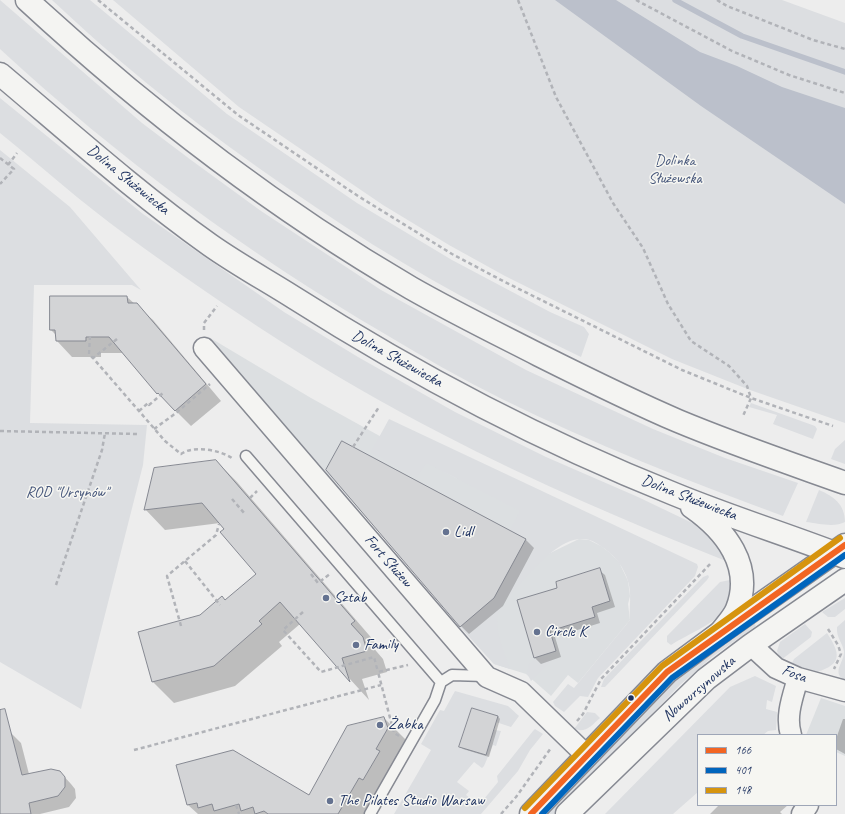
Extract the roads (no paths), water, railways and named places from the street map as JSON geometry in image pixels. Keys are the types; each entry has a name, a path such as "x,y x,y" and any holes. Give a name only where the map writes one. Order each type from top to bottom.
{"main road":[{"path":"27,0 89,57 156,113 248,182 366,260 412,288 592,382 678,421 845,483"},
{"name":"Dolina Służewiecka","path":"0,74 101,160 210,245 339,326 421,374 540,435 675,494 841,551"},
{"path":"675,494 711,520 729,541 740,568 743,582 741,596 736,610 721,632"},
{"name":"Nowoursynowska","path":"531,814 667,672 721,632 841,551"},
{"name":"Nowoursynowska","path":"568,814 706,679 751,645 845,580"}],"street":[{"name":"Fort Służew","path":"204,348 487,676 521,692 587,756"},
{"name":"Fosa","path":"751,645 776,668 798,678 845,691"},
{"path":"791,734 790,707 798,678"}],"lane":[{"path":"246,456 441,682"},
{"path":"370,814 435,700 441,682 452,675 487,676"}],"waterway":[{"path":"675,0 742,36 845,72"}],"place":[{"name":"Lidl","path":"446,532"},
{"name":"Sztab","path":"326,598"},
{"name":"Circle K","path":"537,632"},
{"name":"Family","path":"356,645"},
{"name":"Żabka","path":"380,725"},
{"name":"The Pilates Studio Warsaw","path":"330,801"}],"park label":[{"name":"Dolinka Służewska","path":"675,170"},
{"name":"ROD \"Ursynów\"","path":"67,493"}]}
